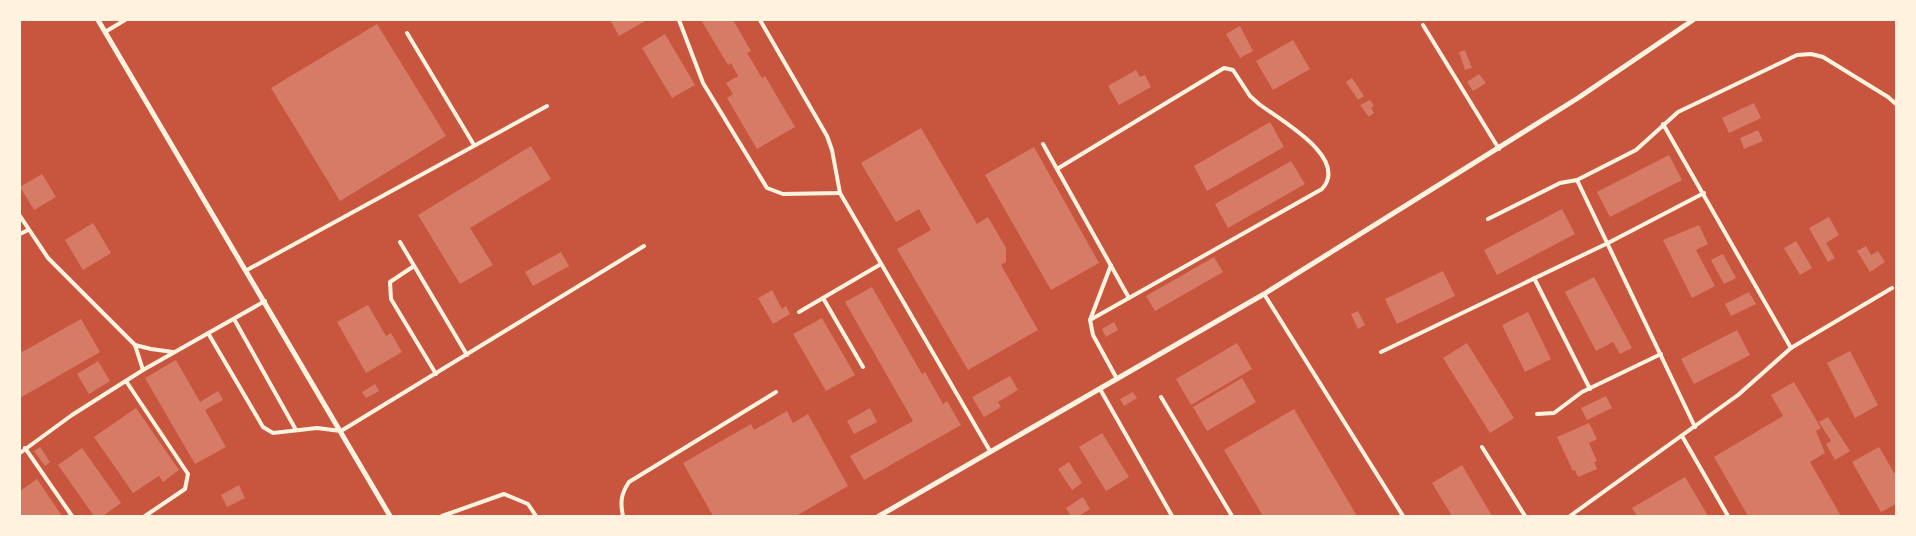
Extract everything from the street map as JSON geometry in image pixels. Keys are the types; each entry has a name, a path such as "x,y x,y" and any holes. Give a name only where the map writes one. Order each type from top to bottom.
{"street":[{"path":"98,20 390,516"},
{"path":"879,516 1264,294 1499,149 1693,20"}],"lane":[{"path":"106,32 124,20"},
{"path":"679,20 703,83 767,188 784,194 840,193"},
{"path":"760,20 827,136 832,150 840,193 990,451"},
{"path":"1423,25 1499,149"},
{"path":"407,33 474,145"},
{"path":"1488,219 1560,183 1577,180 1636,150 1678,112 1797,55 1823,57 1888,97 1896,104"},
{"path":"1057,169 1224,68 1233,70 1250,96 1317,149 1324,158 1330,175 1322,189 1090,320"},
{"path":"246,270 547,106"},
{"path":"1664,124 1791,348"},
{"path":"1043,144 1129,298"},
{"path":"1577,180 1695,427"},
{"path":"1381,352 1608,243 1704,193"},
{"path":"20,216 48,258 135,345 143,370"},
{"path":"20,234 28,230"},
{"path":"400,242 467,355"},
{"path":"208,333 263,427 273,433 317,428 341,432 644,246"},
{"path":"800,312 881,264"},
{"path":"1111,264 1090,320 1093,335 1117,379"},
{"path":"414,266 390,282 389,291 391,299 436,374"},
{"path":"1534,278 1590,389"},
{"path":"1570,516 1738,395 1791,348 1892,288"},
{"path":"1264,294 1403,516"},
{"path":"823,298 863,368"},
{"path":"20,453 143,370 265,301"},
{"path":"234,319 296,430"},
{"path":"135,345 151,350 173,352"},
{"path":"1537,414 1554,413 1590,389 1661,354"},
{"path":"126,381 188,474 185,489 145,516"},
{"path":"1100,389 1172,516"},
{"path":"624,516 620,502 629,482 776,392"},
{"path":"1161,397 1232,516"},
{"path":"1682,436 1728,516"},
{"path":"1482,447 1525,516"},
{"path":"25,448 72,516"},
{"path":"442,516 504,494 513,496 528,504 536,516"}],"building":[{"path":"610,20 647,20 619,36"},
{"path":"701,20 733,20 751,51 747,53 762,78 765,76 795,127 757,149 727,98 733,94 726,83 738,76 731,63 728,65"},
{"path":"377,24 446,136 340,201 271,88"},
{"path":"1240,26 1253,51 1240,58 1226,34"},
{"path":"665,34 695,85 672,98 642,48"},
{"path":"1293,40 1310,69 1273,90 1256,61"},
{"path":"1465,50 1472,68 1465,70 1459,52"},
{"path":"1136,70 1140,77 1145,75 1151,87 1119,105 1108,86"},
{"path":"1479,74 1486,83 1473,91 1467,82"},
{"path":"1352,78 1364,96 1358,100 1346,82"},
{"path":"1370,100 1374,106 1371,108 1374,113 1369,117 1360,105"},
{"path":"1754,103 1761,118 1729,133 1722,118"},
{"path":"1270,122 1284,147 1207,191 1194,166"},
{"path":"921,128 977,224 988,217 1006,248 1006,262 1001,265 1038,330 968,370 897,249 931,230 919,209 896,222 861,163"},
{"path":"1758,130 1763,141 1744,149 1740,138"},
{"path":"531,146 551,179 470,228 493,265 460,284 418,215"},
{"path":"1034,147 1099,263 1051,290 985,175"},
{"path":"1669,155 1682,180 1610,217 1597,192"},
{"path":"1291,161 1305,184 1228,228 1215,204"},
{"path":"42,174 56,197 34,210 20,187"},
{"path":"1562,209 1575,234 1497,275 1484,250"},
{"path":"1829,217 1839,235 1826,243 1835,258 1828,262 1809,228"},
{"path":"93,223 111,253 83,270 65,240"},
{"path":"1699,225 1708,244 1696,250 1715,286 1692,298 1663,240"},
{"path":"1796,241 1812,268 1800,275 1784,248"},
{"path":"1866,246 1871,255 1878,251 1885,262 1870,272 1857,251"},
{"path":"561,252 569,266 533,286 525,272"},
{"path":"1723,254 1736,278 1724,284 1711,260"},
{"path":"1214,257 1223,272 1155,311 1146,296"},
{"path":"1443,271 1455,296 1397,324 1385,299"},
{"path":"1594,277 1632,348 1620,354 1613,342 1596,351 1565,292"},
{"path":"872,287 922,374 925,372 943,404 947,401 961,425 864,480 850,456 913,421 845,302"},
{"path":"772,290 782,309 786,306 790,314 773,324 758,298"},
{"path":"1749,292 1756,304 1731,316 1725,304"},
{"path":"368,305 386,336 391,333 402,352 366,373 337,322"},
{"path":"1358,311 1365,325 1358,329 1351,314"},
{"path":"1528,312 1551,359 1525,372 1502,325"},
{"path":"822,318 855,375 826,391 793,334"},
{"path":"81,319 100,352 20,398 20,348 22,352"},
{"path":"1114,322 1118,330 1106,337 1102,329"},
{"path":"1737,330 1750,355 1694,384 1681,359"},
{"path":"1237,343 1252,369 1191,405 1176,379"},
{"path":"1467,343 1514,418 1490,433 1443,358"},
{"path":"1850,351 1878,405 1855,418 1827,363"},
{"path":"176,360 200,402 218,391 223,400 205,410 226,447 195,464 145,378"},
{"path":"98,361 110,381 89,394 77,374"},
{"path":"1010,376 1018,390 998,402 1001,407 984,417 972,397"},
{"path":"1242,378 1256,402 1207,431 1193,407"},
{"path":"1794,382 1821,428 1816,431 1825,453 1810,462 1841,516 1748,516 1714,457 1783,416 1771,395"},
{"path":"375,384 379,391 366,398 362,392"},
{"path":"1133,392 1137,398 1124,406 1120,399"},
{"path":"1606,396 1612,408 1587,420 1581,408"},
{"path":"136,408 179,470 163,482 159,476 133,493 94,437"},
{"path":"870,408 877,422 854,434 847,421"},
{"path":"1294,409 1357,516 1263,516 1224,450"},
{"path":"787,411 793,423 808,414 848,486 796,516 713,516 683,463 751,424 754,430"},
{"path":"1828,417 1850,451 1835,460 1826,444 1831,441 1819,422"},
{"path":"1589,423 1597,439 1589,443 1597,461 1594,462 1597,469 1578,477 1575,470 1573,471 1557,437"},
{"path":"1102,433 1129,477 1106,491 1079,447"},
{"path":"40,447 50,462 45,466 34,451"},
{"path":"1879,447 1896,476 1896,504 1881,512 1852,462"},
{"path":"82,448 121,503 103,516 94,516 58,465"},
{"path":"1069,462 1082,483 1072,490 1058,469"},
{"path":"1462,465 1492,516 1452,516 1432,483"},
{"path":"1685,477 1708,516 1637,516 1632,508"},
{"path":"37,479 62,516 20,516 20,491"},
{"path":"239,485 245,498 227,507 221,495"},
{"path":"1083,497 1090,509 1079,516 1071,516 1066,508"}]}
